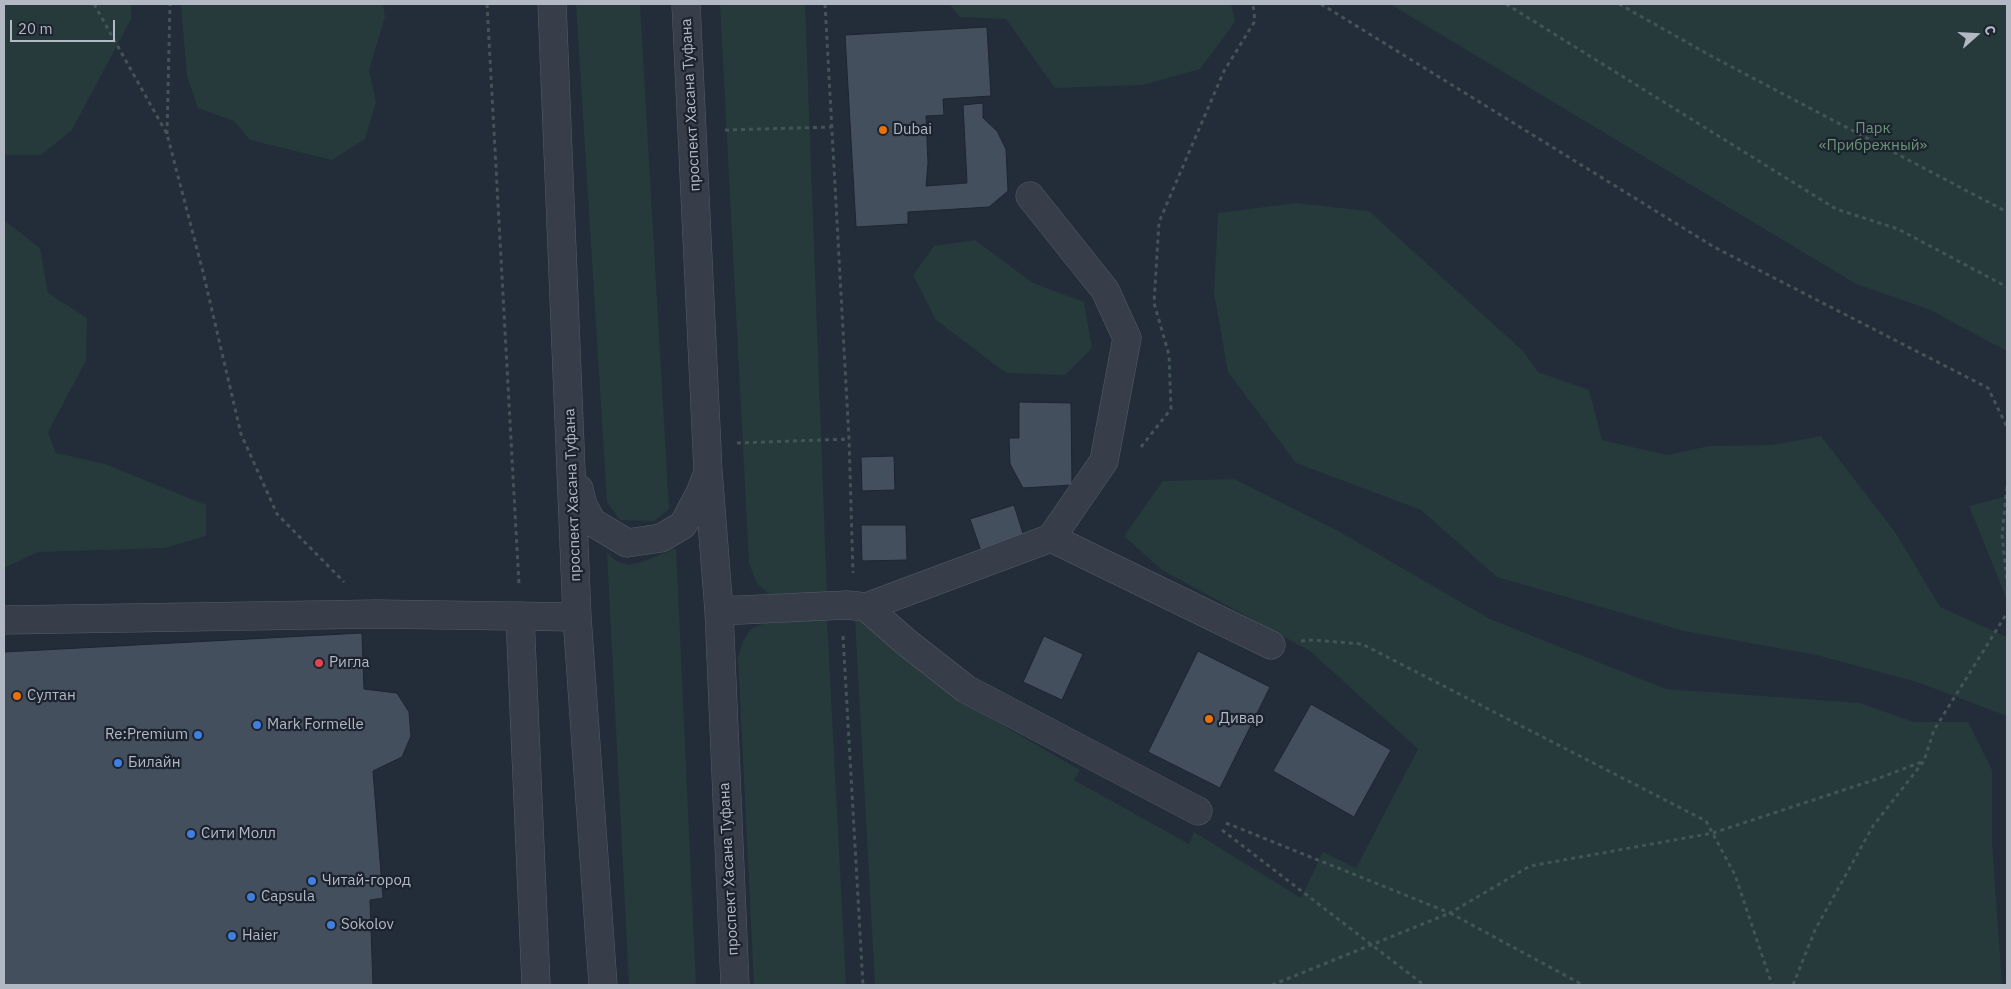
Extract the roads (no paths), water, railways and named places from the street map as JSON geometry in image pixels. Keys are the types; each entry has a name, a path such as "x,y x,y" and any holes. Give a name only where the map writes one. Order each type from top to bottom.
{"street":[{"name":"проспект Хасана Туфана","path":"552,4 577,616 603,985"},
{"name":"проспект Хасана Туфана","path":"686,4 708,471 719,611 735,985"},
{"path":"719,611 856,606 1051,538 1104,461 1127,338 1105,290 1030,196"},
{"path":"571,456 583,505 592,522 626,543 661,538 683,525 700,493 708,471"},
{"path":"1051,538 1270,645"},
{"path":"856,606 966,689 1198,811"},
{"path":"4,620 376,614 577,616"},
{"path":"520,616 536,985"}],"place":[{"name":"Dubai","path":"883,130"},
{"name":"Ригла","path":"319,663"},
{"name":"Султан","path":"17,696"},
{"name":"Дивар","path":"1209,719"},
{"name":"Mark Formelle","path":"257,725"},
{"name":"Re:Premium","path":"198,735"},
{"name":"Билайн","path":"118,763"},
{"name":"Сити Молл","path":"191,834"},
{"name":"Читай-город","path":"312,881"},
{"name":"Capsula","path":"251,897"},
{"name":"Sokolov","path":"331,925"},
{"name":"Haier","path":"232,936"}],"park label":[{"name":"Парк «Прибрежный»","path":"1873,138"}]}
